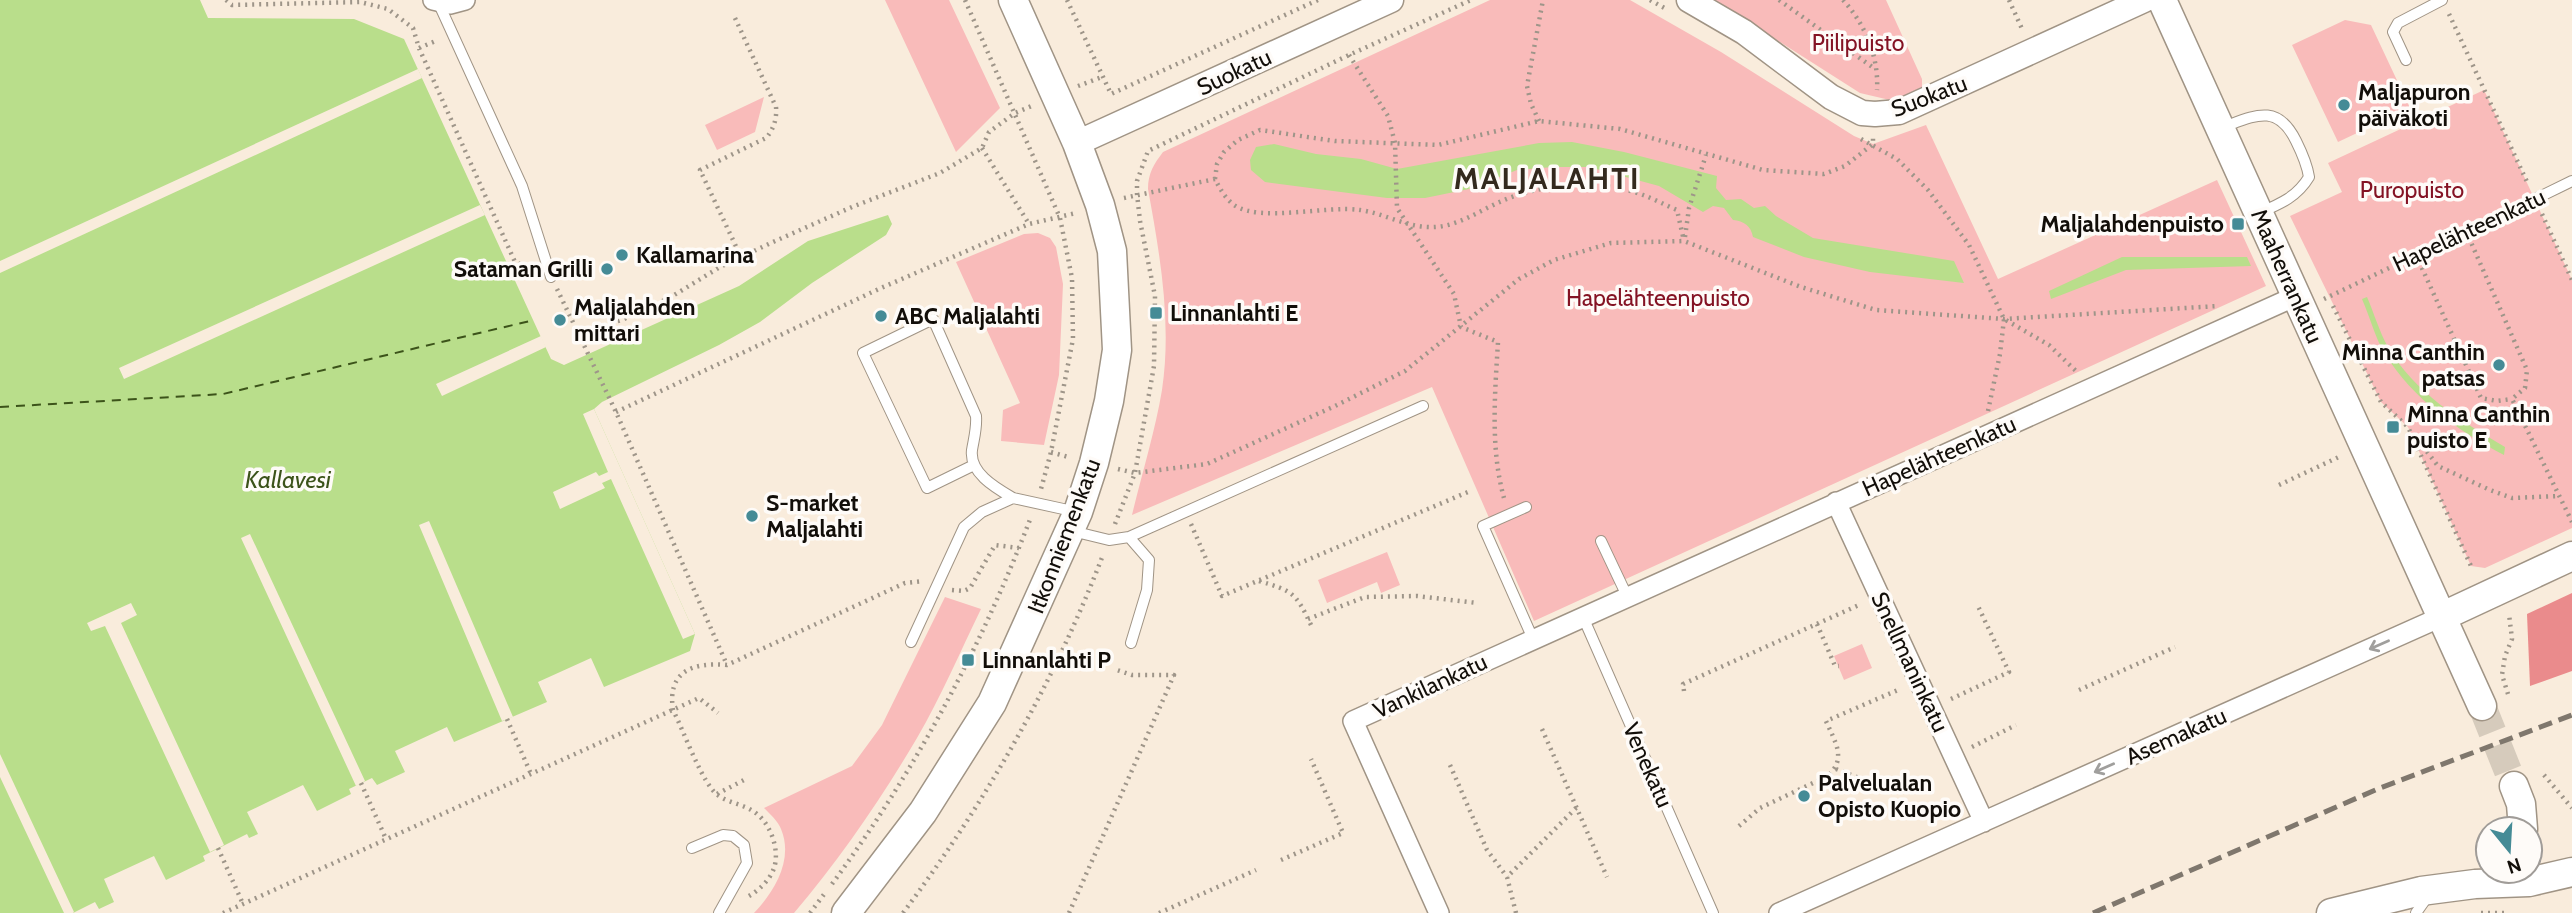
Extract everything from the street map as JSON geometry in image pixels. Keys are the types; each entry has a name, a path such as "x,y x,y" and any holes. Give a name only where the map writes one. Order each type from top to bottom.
{"main road":[{"name":"Itkonniemenkatu","path":"846,913 923,812 992,703 1074,522 1094,463 1110,401 1117,350 1112,251 1100,205 1077,143 1013,0"},
{"name":"Maaherrankatu","path":"2162,0 2482,706"},
{"name":"Asemakatu","path":"2441,617 2572,556"},
{"path":"2514,786 2522,815"},
{"path":"2544,875 2572,872"},
{"path":"2332,913 2433,890 2474,884"},
{"path":"2544,884 2572,895"}],"street":[{"name":"Suokatu","path":"1077,143 1391,0"},
{"name":"Suokatu","path":"1689,0 1744,32 1831,97 1862,113 1875,114 1899,113 2144,0"},
{"name":"Hapelähteenkatu","path":"1583,616 2296,296"},
{"name":"Snellmaninkatu","path":"1836,502 1984,822"},
{"name":"Vankilankatu","path":"1439,913 1353,721 1583,616"},
{"name":"Asemakatu","path":"1779,913 2441,617"}],"lane":[{"path":"2406,60 2393,32 2395,27 2443,1"},
{"path":"446,2 523,186 551,277"},
{"path":"2220,128 2252,117 2277,117 2288,125 2306,164 2309,177 2301,189 2290,199 2259,214"},
{"name":"Hapelähteenkatu","path":"2535,199 2572,181"},
{"path":"974,465 927,488 863,353 933,319 976,416 977,428 971,452 974,465 994,487 1013,498 1074,522 1109,540 1129,537 1423,407"},
{"path":"911,642 964,527 982,512 1013,498"},
{"path":"1526,507 1483,526 1533,639"},
{"path":"1129,537 1149,560 1150,576 1131,643"},
{"path":"1601,541 1627,596"},
{"name":"Venekatu","path":"1583,616 1713,913"},
{"path":"692,848 723,835 733,836 744,845 747,863 719,913"},
{"path":"2416,913 2433,890"}],"path":[{"path":"226,0 232,5 360,2 388,9 412,28 515,262 551,277 616,412 727,664"},
{"path":"1067,0 1111,94 1318,0"},
{"path":"1148,151 1471,0"},
{"path":"1539,121 1527,86 1543,0"},
{"path":"1779,0 1876,69"},
{"path":"1684,241 1677,210 1641,194 1601,186 1562,187 1520,193 1477,215 1454,223 1428,227 1360,210 1323,208 1284,213 1247,211 1234,205 1222,193 1215,179 1217,164 1224,152 1238,140 1260,130 1335,141 1438,145 1539,121 1620,129 1763,170 1824,174 1845,166 1873,144 1876,69 1868,40 1843,0"},
{"path":"2009,0 2023,32"},
{"path":"2443,1 2572,280"},
{"path":"735,18 776,107 777,115 766,138 700,170 741,257"},
{"path":"1349,55 1388,116 1395,143 1398,208 1443,273 1454,294 1461,327"},
{"path":"578,335 624,319 671,297 741,257 852,207 940,173 982,148 989,132 1015,113"},
{"path":"982,148 1029,225"},
{"path":"1684,241 1689,208 1706,155"},
{"path":"1897,159 1928,190 1969,245 2004,319 1988,411"},
{"path":"1137,194 1215,179"},
{"name":"Hapelähteenkatu","path":"2408,427 2381,402 2328,296 2535,199"},
{"path":"616,412 881,288 1029,225 1060,218"},
{"path":"2416,254 2481,398 2497,401 2512,399 2525,388 2527,370 2466,231"},
{"path":"1135,473 1206,464 1335,406 1405,371 1519,279 1554,260 1611,243 1684,241 1801,287 1876,310 2004,319 2231,305"},
{"path":"2004,319 2049,345 2076,368"},
{"path":"1461,327 1499,342 1494,434 1500,482 1509,515"},
{"path":"2512,399 2572,522"},
{"path":"2408,427 2438,466 2464,479 2512,498 2559,496"},
{"path":"2408,427 2470,566"},
{"path":"2278,485 2348,453"},
{"path":"1186,512 1222,596 1468,492"},
{"path":"744,899 760,889 774,868 775,849 771,832 758,815 744,806 726,801 711,789 673,710 673,684 681,674 693,667 708,663 727,664 905,583 924,581 955,591 964,591 975,583 995,545 1019,548"},
{"path":"1258,581 1281,587 1294,595 1301,603 1311,625"},
{"path":"1308,619 1365,597 1417,596 1477,603"},
{"path":"1684,691 1683,684 1860,604"},
{"path":"1950,700 2009,672 1977,604"},
{"path":"2507,615 2512,639 2505,656 2502,675 2508,694"},
{"path":"1817,624 1835,666 1839,666"},
{"path":"2079,690 2175,647"},
{"path":"1069,913 1174,675 1132,675 1117,670"},
{"path":"1739,826 1760,808 1828,776 1836,769 1840,759 1839,749 1826,722 1898,690"},
{"path":"223,913 699,698 718,713"},
{"path":"507,719 531,774"},
{"path":"1972,747 2016,725"},
{"path":"1542,729 1607,877"},
{"path":"1281,860 1343,832 1311,759"},
{"path":"1450,765 1488,850 1507,877 1516,913"},
{"path":"1836,769 1872,783"},
{"path":"2544,775 2572,808"},
{"path":"717,794 744,780"},
{"path":"361,783 386,839"},
{"path":"1507,877 1577,807"},
{"path":"218,848 243,904"},
{"path":"1159,913 1256,870"},
{"path":"2481,913 2507,913"}],"green space":[{"path":"885,0 949,0 1000,108 956,152"},
{"name":"Hapelähteenpuisto","path":"1490,0 1630,0 1721,52 1854,136 1873,144 1926,125 1998,279 2217,180 2266,286 1534,621 1432,387 1132,515 1156,421 1165,365 1163,289 1148,189 1150,173 1160,156 1163,152"},
{"name":"Piilipuisto","path":"1714,0 1886,0 1922,79 1922,87 1894,101 1860,93"},
{"path":"2345,20 2371,25 2410,108 2338,142 2292,45"},
{"name":"Puropuisto","path":"2484,90 2572,280 2572,528 2485,568 2471,566 2408,427 2381,402 2290,216 2342,192 2328,163"},
{"path":"764,97 755,132 717,150 705,125"},
{"path":"1038,233 1050,238 1056,247 1063,284 1059,375 1044,445 1001,441 1003,410 1020,403 956,262 1024,234"},
{"path":"1387,552 1400,585 1381,593 1377,582 1327,603 1318,580"},
{"path":"945,597 981,609 917,738 844,850 794,913 754,913 775,885 785,852 780,826 764,808 852,766 882,725"},
{"path":"1862,644 1872,668 1844,680 1834,656"}],"shaded area":[{"path":"2572,593 2572,671 2530,686 2527,614"}],"water":[{"name":"Kallavesi","path":"0,0 200,0 208,18 354,19 404,39 551,359 564,365 739,286 808,241 888,215 892,224 886,235 812,283 760,322 602,402 594,409 695,634 690,651 604,687 591,658 538,682 547,702 454,742 447,727 395,751 405,772 377,785 372,778 349,789 351,794 317,811 303,785 247,812 258,834 249,838 247,834 203,856 205,861 166,880 154,856 104,879 114,902 99,909 95,902 73,913 0,913"},
{"path":"1572,142 1624,152 1717,176 1716,188 1726,200 1741,199 1754,208 1765,206 1776,216 1813,238 1954,261 1964,283 1870,272 1804,257 1753,237 1749,227 1733,220 1724,208 1713,206 1703,212 1659,186 1589,167 1517,170 1469,189 1425,198 1387,198 1265,182 1251,170 1250,160 1256,147 1274,144 1316,154 1361,159 1397,169 1539,143"},
{"path":"2122,257 2247,257 2251,266 2126,270 2051,299 2049,291"},
{"path":"2367,297 2388,347 2411,378 2455,416 2505,447 2504,455 2454,424 2409,385 2378,341 2362,299"}],"pier":[{"path":"418,69 422,78 0,273 0,261"},
{"path":"480,205 485,215 124,379 119,368"},
{"path":"541,336 546,347 442,396 436,384"},
{"path":"594,409 695,634 683,639 611,479 602,483 605,488 560,509 553,492 596,472 599,476 608,472 583,414"},
{"path":"429,521 513,717 502,721 419,525"},
{"path":"250,534 365,781 356,786 241,538"},
{"path":"131,603 137,615 121,623 224,845 210,852 105,626 91,631 87,623"},
{"path":"0,754 73,913 64,913 0,777"}],"ferry route":[{"path":"0,407 223,394 534,320"}],"tunnel":[{"path":"2482,706 2514,786"}],"railway":[{"path":"2093,913 2380,788 2572,715"}],"place":[{"name":"Maljapuron päiväkoti","path":"2344,105"},
{"name":"Maljalahdenpuisto","path":"2238,224"},
{"name":"Kallamarina","path":"622,255"},
{"name":"Sataman Grilli","path":"607,269"},
{"name":"Linnanlahti E","path":"1156,313"},
{"name":"ABC Maljalahti","path":"881,316"},
{"name":"Maljalahden mittari","path":"560,320"},
{"name":"Minna Canthin patsas","path":"2499,365"},
{"name":"Minna Canthin puisto E","path":"2393,427"},
{"name":"S-market Maljalahti","path":"752,516"},
{"name":"Linnanlahti P","path":"968,660"},
{"name":"Palvelualan Opisto Kuopio","path":"1804,796"}],"district":[{"name":"MALJALAHTI","path":"1547,178"}]}
